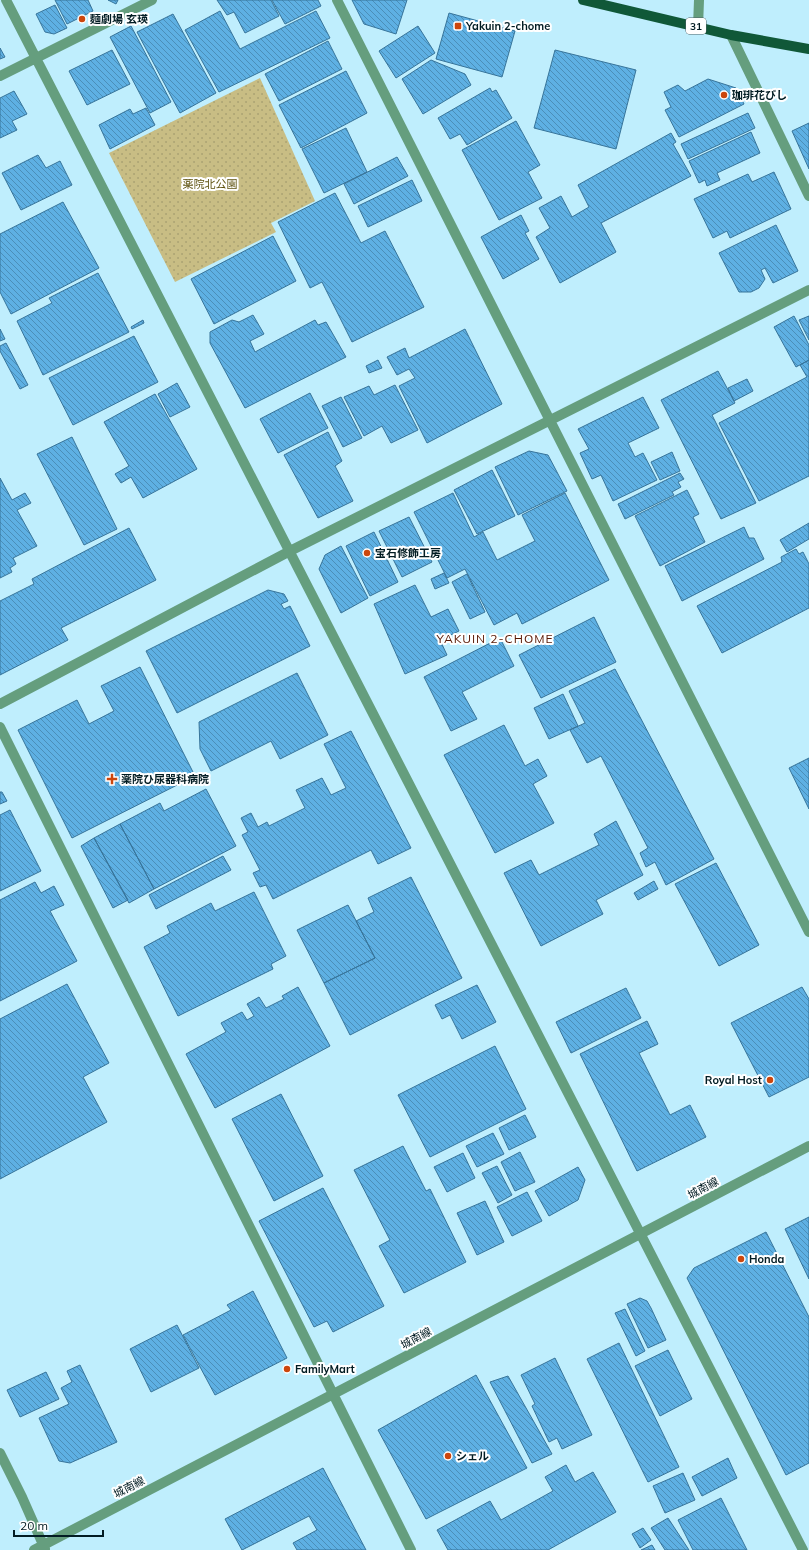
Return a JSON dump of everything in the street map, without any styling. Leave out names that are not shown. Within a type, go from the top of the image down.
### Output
[{"type":"main road","name":"31","points":[[583,0],[731,35],[809,49]]},
{"type":"street","points":[[6,0],[803,1550]]},
{"type":"street","points":[[0,76],[152,0]]},
{"type":"street","points":[[337,0],[809,932]]},
{"type":"street","points":[[698,27],[699,0]]},
{"type":"street","points":[[731,35],[809,196]]},
{"type":"street","points":[[0,704],[290,551],[550,422],[809,290]]},
{"type":"street","points":[[0,727],[332,1395],[411,1550]]},
{"type":"street","name":"城南線","points":[[34,1550],[44,1547],[809,1146]]},
{"type":"street","points":[[0,1453],[22,1497],[44,1547]]},
{"type":"green space","name":"薬院北公園","points":[[260,78],[315,201],[271,223],[276,232],[175,282],[109,153]]},
{"type":"building","points":[[55,0],[88,0],[93,11],[67,24]]},
{"type":"building","points":[[108,0],[118,0],[116,4]]},
{"type":"building","points":[[217,0],[271,0],[279,16],[245,33],[234,12],[227,15]]},
{"type":"building","points":[[272,0],[318,0],[321,6],[285,24]]},
{"type":"building","points":[[352,0],[407,0],[396,34],[364,24]]},
{"type":"building","points":[[55,5],[67,28],[54,34],[45,32],[36,14]]},
{"type":"building","points":[[220,11],[240,49],[316,11],[330,38],[219,92],[185,30]]},
{"type":"building","points":[[449,13],[515,31],[502,77],[436,59]]},
{"type":"building","points":[[173,14],[216,93],[180,113],[137,32]]},
{"type":"building","points":[[131,26],[171,102],[150,113],[110,37]]},
{"type":"building","points":[[418,26],[435,53],[396,78],[379,51]]},
{"type":"building","points":[[328,41],[342,69],[279,101],[265,74]]},
{"type":"building","points":[[0,48],[5,57],[0,59]]},
{"type":"building","points":[[112,50],[130,84],[87,105],[69,71]]},
{"type":"building","points":[[555,50],[636,70],[616,149],[534,128]]},
{"type":"building","points":[[431,60],[465,74],[471,85],[423,114],[402,79]]},
{"type":"building","points":[[346,71],[367,113],[301,148],[279,105]]},
{"type":"building","points":[[708,79],[736,88],[744,104],[679,137],[665,110],[671,107],[664,92],[678,85],[685,91]]},
{"type":"building","points":[[490,88],[492,92],[496,90],[512,118],[467,145],[460,134],[450,139],[438,118]]},
{"type":"building","points":[[14,91],[27,114],[12,121],[17,130],[0,138],[0,98]]},
{"type":"building","points":[[146,108],[155,125],[110,149],[99,125],[130,109],[133,114]]},
{"type":"building","points":[[748,113],[755,128],[688,159],[681,144]]},
{"type":"building","points":[[516,121],[540,165],[528,172],[542,198],[499,220],[462,150]]},
{"type":"building","points":[[809,123],[809,169],[792,131]]},
{"type":"building","points":[[346,128],[367,172],[324,193],[302,149]]},
{"type":"building","points":[[751,132],[760,153],[717,173],[720,180],[707,186],[705,180],[699,183],[689,161]]},
{"type":"building","points":[[671,133],[676,142],[673,144],[691,176],[601,223],[616,252],[560,283],[536,237],[550,228],[539,208],[561,196],[572,217],[589,207],[578,185]]},
{"type":"building","points":[[38,155],[46,168],[60,161],[72,185],[21,210],[2,173]]},
{"type":"building","points":[[397,157],[408,176],[354,204],[344,184]]},
{"type":"building","points":[[774,172],[791,209],[730,238],[727,231],[713,238],[694,199],[748,174],[752,182]]},
{"type":"building","points":[[412,180],[422,201],[368,227],[358,206]]},
{"type":"building","points":[[335,193],[361,243],[385,231],[424,307],[352,342],[322,282],[310,288],[278,222]]},
{"type":"building","points":[[63,202],[99,268],[11,314],[0,292],[0,234]]},
{"type":"building","points":[[521,215],[529,231],[525,233],[539,259],[503,279],[481,237]]},
{"type":"building","points":[[776,225],[798,271],[773,283],[765,268],[761,270],[765,279],[759,288],[751,292],[739,292],[719,253]]},
{"type":"building","points":[[273,236],[296,281],[214,324],[191,279]]},
{"type":"building","points":[[98,273],[129,332],[43,375],[17,321],[52,303],[49,298]]},
{"type":"building","points":[[253,315],[264,334],[250,341],[255,352],[315,320],[318,325],[326,322],[346,357],[245,408],[210,343],[210,332],[232,320],[239,322]]},
{"type":"building","points":[[794,316],[809,345],[809,360],[796,367],[774,327]]},
{"type":"building","points":[[809,316],[809,340],[799,320]]},
{"type":"building","points":[[143,320],[144,323],[132,329],[131,327]]},
{"type":"building","points":[[0,329],[5,339],[0,341]]},
{"type":"building","points":[[465,329],[502,404],[427,443],[399,386],[415,378],[409,369],[397,375],[387,357],[405,348],[409,358]]},
{"type":"building","points":[[134,336],[158,382],[73,425],[49,378]]},
{"type":"building","points":[[6,343],[28,385],[20,389],[0,351],[0,346]]},
{"type":"building","points":[[378,360],[382,368],[369,373],[366,366]]},
{"type":"building","points":[[809,360],[809,476],[759,501],[719,423],[807,377],[800,365]]},
{"type":"building","points":[[718,371],[735,403],[712,415],[756,503],[721,519],[661,400]]},
{"type":"building","points":[[747,379],[753,391],[734,401],[728,388]]},
{"type":"building","points":[[177,383],[190,407],[170,417],[158,394]]},
{"type":"building","points":[[395,385],[418,430],[391,443],[382,426],[364,436],[344,397],[369,386],[374,395]]},
{"type":"building","points":[[310,393],[328,428],[278,453],[260,419]]},
{"type":"building","points":[[155,394],[197,469],[143,498],[131,477],[121,483],[115,474],[129,466],[104,422]]},
{"type":"building","points":[[341,397],[362,438],[343,447],[322,406]]},
{"type":"building","points":[[643,397],[659,428],[628,443],[635,457],[643,453],[657,480],[613,501],[601,475],[592,479],[580,453],[589,449],[578,429]]},
{"type":"building","points":[[328,432],[342,461],[335,466],[353,501],[318,518],[284,455]]},
{"type":"building","points":[[72,437],[117,529],[84,545],[37,454]]},
{"type":"building","points":[[529,451],[548,455],[567,491],[518,515],[495,467]]},
{"type":"building","points":[[672,452],[680,471],[660,480],[651,462]]},
{"type":"building","points":[[492,470],[515,516],[477,534],[454,490]]},
{"type":"building","points":[[680,473],[684,479],[678,482],[681,487],[672,492],[674,495],[625,519],[618,504]]},
{"type":"building","points":[[0,478],[12,500],[25,493],[31,503],[17,510],[37,546],[13,558],[16,564],[10,568],[12,572],[0,578]]},
{"type":"building","points":[[687,490],[699,514],[693,517],[705,542],[660,566],[635,516]]},
{"type":"building","points":[[453,493],[474,537],[483,532],[497,560],[535,541],[522,515],[565,493],[609,580],[522,624],[517,613],[494,625],[465,569],[447,578],[414,512]]},
{"type":"building","points":[[409,517],[432,562],[402,577],[379,531]]},
{"type":"building","points":[[809,523],[809,539],[787,552],[780,540]]},
{"type":"building","points":[[744,527],[749,538],[754,538],[764,559],[682,601],[665,566]]},
{"type":"building","points":[[129,528],[156,580],[61,628],[68,640],[0,675],[0,601],[34,584],[32,579]]},
{"type":"building","points":[[374,532],[398,582],[370,596],[346,546]]},
{"type":"building","points":[[341,546],[368,598],[341,613],[319,569],[325,555]]},
{"type":"building","points":[[796,549],[799,554],[803,552],[809,564],[809,608],[722,653],[697,606],[782,562],[781,557]]},
{"type":"building","points":[[444,573],[449,583],[435,589],[431,579]]},
{"type":"building","points":[[467,574],[485,612],[470,619],[452,582]]},
{"type":"building","points":[[415,585],[431,617],[448,609],[459,631],[440,640],[447,655],[405,674],[374,604]]},
{"type":"building","points":[[268,590],[284,594],[288,601],[281,604],[284,609],[290,606],[310,646],[177,713],[146,651]]},
{"type":"building","points":[[594,617],[616,662],[541,698],[519,655]]},
{"type":"building","points":[[500,638],[514,666],[462,692],[477,719],[451,731],[424,677]]},
{"type":"building","points":[[140,667],[195,776],[72,838],[18,730],[77,700],[89,724],[114,711],[101,686]]},
{"type":"building","points":[[615,669],[714,859],[666,885],[655,862],[646,867],[640,853],[648,848],[601,756],[587,763],[570,730],[585,723],[569,691]]},
{"type":"building","points":[[297,673],[328,735],[280,759],[271,741],[211,771],[200,749],[199,722]]},
{"type":"building","points":[[563,694],[578,726],[549,739],[534,708]]},
{"type":"building","points":[[504,725],[525,766],[538,759],[547,776],[533,784],[554,823],[495,853],[444,755]]},
{"type":"building","points":[[351,731],[411,848],[378,864],[371,850],[273,899],[266,885],[260,887],[253,873],[260,870],[242,835],[248,832],[241,818],[251,813],[258,827],[267,822],[269,826],[305,808],[296,790],[322,778],[331,795],[346,788],[324,744]]},
{"type":"building","points":[[809,758],[809,809],[789,768]]},
{"type":"building","points":[[206,789],[236,846],[154,889],[120,824],[160,803],[164,811]]},
{"type":"building","points":[[0,792],[2,792],[7,801],[0,804]]},
{"type":"building","points":[[10,810],[41,871],[0,891],[0,815]]},
{"type":"building","points":[[616,821],[643,875],[596,900],[603,914],[541,946],[504,873],[531,860],[539,875],[599,845],[594,834]]},
{"type":"building","points":[[120,824],[154,889],[129,903],[94,838]]},
{"type":"building","points":[[94,838],[128,900],[113,908],[81,846]]},
{"type":"building","points":[[223,856],[231,870],[156,909],[149,895]]},
{"type":"building","points":[[716,863],[759,945],[719,966],[675,884]]},
{"type":"building","points":[[411,877],[462,978],[350,1035],[324,983],[375,958],[356,921],[374,912],[368,898]]},
{"type":"building","points":[[654,881],[658,889],[638,900],[634,893]]},
{"type":"building","points":[[35,882],[41,893],[54,886],[64,905],[50,911],[77,961],[0,1001],[0,900]]},
{"type":"building","points":[[254,892],[286,956],[271,964],[273,969],[178,1016],[144,947],[170,933],[167,926],[211,903],[215,911]]},
{"type":"building","points":[[348,905],[375,958],[324,983],[297,930]]},
{"type":"building","points":[[67,984],[109,1063],[83,1077],[107,1122],[0,1179],[0,1019]]},
{"type":"building","points":[[477,985],[496,1022],[462,1039],[450,1015],[442,1019],[435,1005]]},
{"type":"building","points":[[298,987],[330,1046],[215,1108],[186,1054],[226,1032],[221,1023],[242,1012],[247,1020],[254,1016],[247,1004],[259,997],[266,1008],[284,999],[282,996]]},
{"type":"building","points":[[802,987],[809,999],[809,1077],[769,1097],[731,1023]]},
{"type":"building","points":[[626,988],[641,1018],[571,1053],[556,1022]]},
{"type":"building","points":[[647,1021],[658,1044],[639,1053],[670,1115],[690,1105],[706,1137],[637,1171],[580,1054]]},
{"type":"building","points":[[495,1046],[526,1109],[430,1157],[398,1095]]},
{"type":"building","points":[[281,1094],[323,1176],[274,1201],[232,1119]]},
{"type":"building","points":[[525,1115],[536,1137],[509,1150],[499,1128]]},
{"type":"building","points":[[493,1133],[504,1154],[477,1167],[466,1146]]},
{"type":"building","points":[[403,1146],[426,1191],[430,1189],[466,1262],[404,1293],[379,1246],[390,1240],[354,1170]]},
{"type":"building","points":[[520,1152],[535,1182],[515,1191],[501,1162]]},
{"type":"building","points":[[463,1153],[475,1178],[447,1192],[434,1167]]},
{"type":"building","points":[[497,1166],[512,1195],[498,1203],[482,1173]]},
{"type":"building","points":[[578,1167],[585,1180],[578,1200],[549,1216],[535,1191]]},
{"type":"building","points":[[323,1188],[384,1306],[333,1332],[327,1321],[314,1327],[259,1221]]},
{"type":"building","points":[[527,1192],[542,1221],[512,1236],[497,1207]]},
{"type":"building","points":[[485,1201],[504,1242],[477,1255],[457,1213]]},
{"type":"building","points":[[809,1217],[809,1279],[785,1229]]},
{"type":"building","points":[[766,1232],[809,1317],[809,1463],[786,1475],[687,1278],[694,1268]]},
{"type":"building","points":[[253,1291],[287,1358],[215,1395],[183,1335],[231,1310],[227,1305]]},
{"type":"building","points":[[640,1298],[647,1301],[666,1340],[648,1348],[627,1304]]},
{"type":"building","points":[[625,1309],[645,1351],[636,1356],[615,1313]]},
{"type":"building","points":[[177,1325],[199,1368],[151,1392],[130,1349]]},
{"type":"building","points":[[619,1343],[679,1467],[648,1482],[587,1359]]},
{"type":"building","points":[[668,1350],[692,1399],[660,1416],[635,1366]]},
{"type":"building","points":[[555,1358],[592,1435],[562,1449],[557,1438],[549,1442],[532,1406],[535,1404],[521,1375]]},
{"type":"building","points":[[80,1365],[117,1442],[70,1463],[59,1461],[39,1418],[69,1404],[61,1388],[72,1382],[67,1371]]},
{"type":"building","points":[[46,1372],[59,1399],[20,1417],[7,1390]]},
{"type":"building","points":[[476,1375],[527,1468],[426,1519],[378,1430]]},
{"type":"building","points":[[508,1376],[552,1454],[532,1463],[490,1382]]},
{"type":"building","points":[[728,1458],[737,1478],[702,1496],[692,1477]]},
{"type":"building","points":[[566,1465],[575,1482],[593,1472],[616,1512],[548,1550],[448,1550],[437,1530],[490,1501],[501,1520],[553,1491],[545,1477]]},
{"type":"building","points":[[323,1468],[366,1550],[297,1550],[293,1543],[317,1530],[309,1516],[242,1550],[225,1519]]},
{"type":"building","points":[[683,1473],[695,1500],[665,1513],[653,1486]]},
{"type":"building","points":[[721,1498],[747,1550],[693,1550],[678,1520]]},
{"type":"building","points":[[668,1518],[689,1550],[665,1550],[651,1528]]},
{"type":"building","points":[[643,1528],[651,1540],[640,1548],[632,1534]]},
{"type":"building","points":[[652,1545],[655,1550],[641,1550]]},
{"type":"place","name":"麵劇場 玄瑛","points":[[82,19]]},
{"type":"place","name":"Yakuin 2-chome","points":[[458,26]]},
{"type":"place","name":"珈琲花びし","points":[[724,95]]},
{"type":"place","name":"宝石修飾工房","points":[[367,553]]},
{"type":"place","name":"薬院ひ尿器科病院","points":[[112,779]]},
{"type":"place","name":"Royal Host","points":[[770,1080]]},
{"type":"place","name":"Honda","points":[[741,1259]]},
{"type":"place","name":"FamilyMart","points":[[287,1369]]},
{"type":"place","name":"シェル","points":[[448,1456]]},
{"type":"district","name":"YAKUIN 2-CHOME","points":[[495,639]]}]
